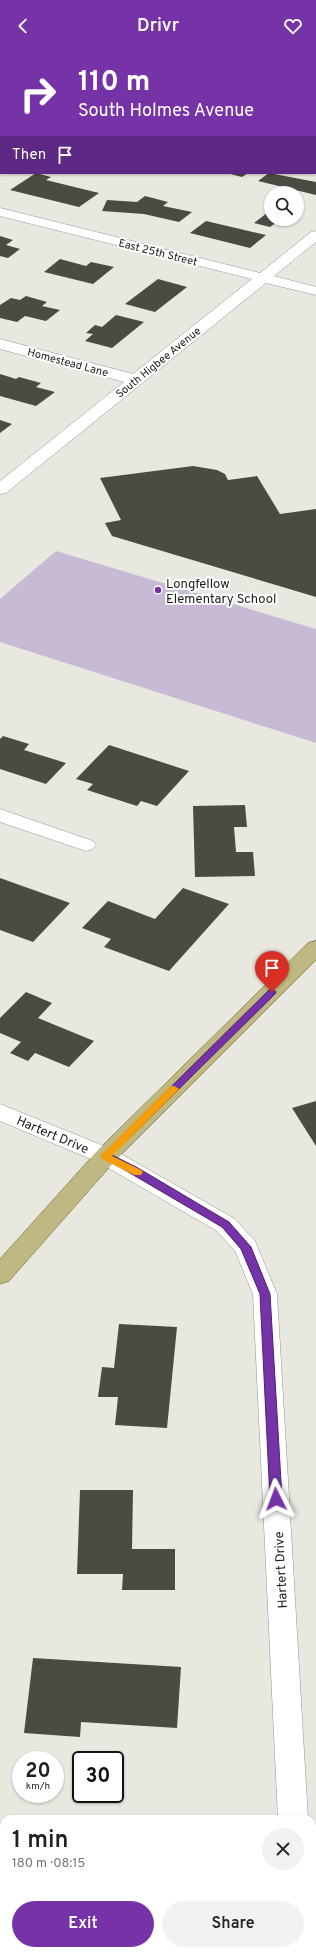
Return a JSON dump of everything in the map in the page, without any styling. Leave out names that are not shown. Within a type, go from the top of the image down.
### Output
[{"type":"main road","points":[[0,1275],[106,1156],[316,948]]},
{"type":"street","name":"East 25th Street","points":[[0,212],[316,291]]},
{"type":"street","name":"South Higbee Avenue","points":[[0,489],[316,235]]},
{"type":"street","name":"Homestead Lane","points":[[0,344],[136,380]]},
{"type":"street","points":[[0,815],[86,845]]},
{"type":"street","name":"Hartert Drive","points":[[0,1112],[106,1156],[134,1170],[226,1225],[246,1247],[265,1294],[293,1815]]},
{"type":"shaded area","points":[[56,551],[316,629],[316,743],[0,642],[0,599]]},
{"type":"building","points":[[34,174],[40,174],[51,177],[46,180],[99,193],[79,207],[10,190]]},
{"type":"building","points":[[231,174],[246,174],[242,177]]},
{"type":"building","points":[[268,174],[274,174],[316,182],[316,195],[304,192],[304,186],[279,186],[258,181]]},
{"type":"building","points":[[145,196],[168,202],[163,206],[192,212],[179,222],[144,214],[102,211],[107,200],[137,202]]},
{"type":"building","points":[[264,215],[264,226],[254,223]]},
{"type":"building","points":[[206,221],[266,235],[250,248],[190,233]]},
{"type":"building","points":[[0,236],[13,240],[6,245],[20,249],[8,258],[0,256]]},
{"type":"building","points":[[60,259],[86,266],[91,262],[114,267],[93,284],[44,272]]},
{"type":"building","points":[[158,279],[187,287],[155,312],[125,304]]},
{"type":"building","points":[[26,296],[47,302],[42,306],[60,310],[46,321],[25,316],[17,322],[0,318],[0,305],[11,298],[20,300]]},
{"type":"building","points":[[116,315],[144,322],[112,348],[85,341],[93,334],[86,333],[95,325],[102,327]]},
{"type":"building","points":[[0,374],[16,379],[19,377],[41,383],[36,387],[55,392],[36,406],[0,396]]},
{"type":"building","points":[[0,420],[12,424],[0,433]]},
{"type":"building","points":[[193,466],[217,470],[225,474],[228,480],[257,476],[280,514],[316,509],[316,597],[112,536],[105,523],[121,520],[100,478]]},
{"type":"building","points":[[3,736],[29,744],[24,750],[66,763],[46,784],[0,769],[0,739]]},
{"type":"building","points":[[109,745],[189,771],[157,806],[141,801],[137,806],[87,790],[93,784],[76,779]]},
{"type":"building","points":[[245,805],[247,827],[234,827],[236,852],[253,852],[255,876],[195,877],[193,806]]},
{"type":"building","points":[[0,878],[70,903],[33,942],[0,930]]},
{"type":"building","points":[[183,888],[229,904],[169,971],[104,947],[111,939],[82,928],[108,901],[155,919]]},
{"type":"building","points":[[26,992],[52,1003],[38,1018],[94,1041],[69,1067],[35,1053],[28,1061],[10,1053],[21,1042],[0,1033],[0,1018]]},
{"type":"building","points":[[316,1101],[316,1146],[292,1108]]},
{"type":"building","points":[[119,1324],[177,1327],[167,1428],[115,1425],[118,1397],[98,1397],[102,1367],[114,1368]]},
{"type":"building","points":[[80,1490],[133,1490],[132,1549],[175,1549],[175,1590],[122,1590],[123,1574],[77,1574]]},
{"type":"building","points":[[33,1658],[181,1667],[177,1728],[81,1722],[80,1737],[24,1733]]},
{"type":"slow traffic","points":[[138,1172],[106,1156],[174,1089]]},
{"type":"place","name":"Longfellow Elementary School","points":[[158,590]]},
{"type":"route","points":[[272,992],[106,1156],[134,1170],[226,1225],[246,1247],[265,1294],[276,1499]]}]
